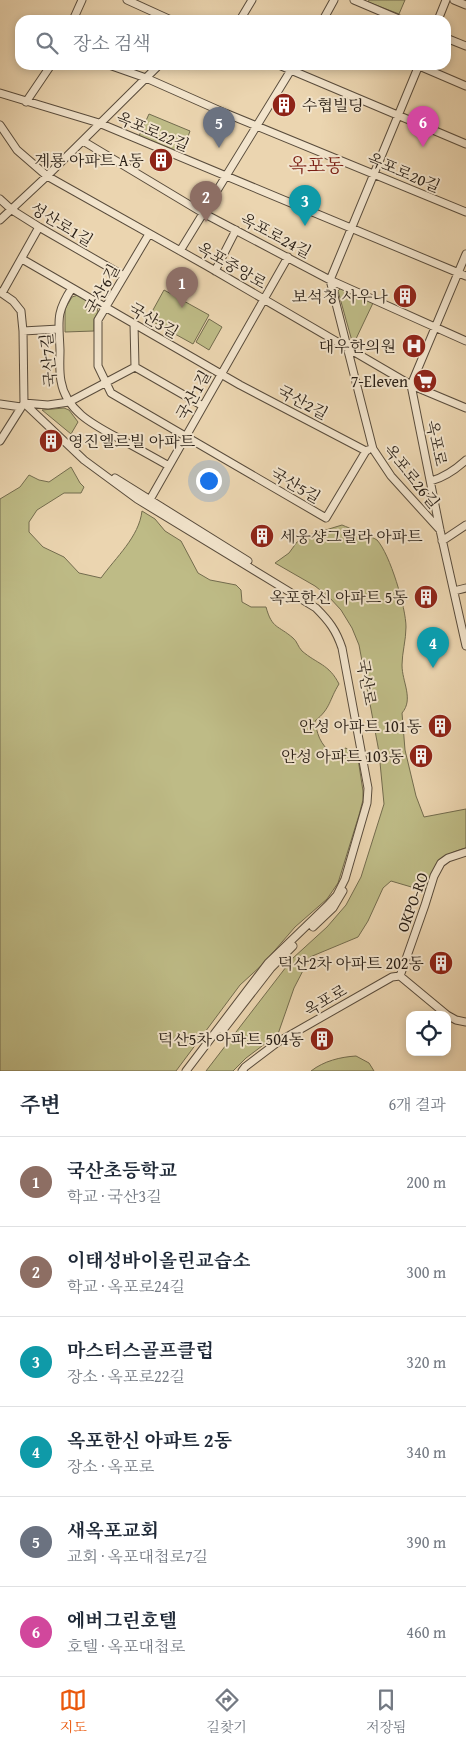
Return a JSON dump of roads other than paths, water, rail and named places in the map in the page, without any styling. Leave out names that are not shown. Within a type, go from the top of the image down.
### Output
[{"type":"street","points":[[75,15],[82,0]]},
{"type":"street","points":[[127,0],[160,15]]},
{"type":"street","points":[[243,15],[252,0]]},
{"type":"street","points":[[326,15],[334,0]]},
{"type":"street","points":[[354,0],[390,15]]},
{"type":"street","points":[[440,15],[446,0]]},
{"type":"street","points":[[454,0],[466,5]]},
{"type":"street","points":[[451,40],[466,46]]},
{"type":"street","points":[[26,102],[48,70]]},
{"type":"street","name":"옥포로20길","points":[[123,70],[466,212]]},
{"type":"street","points":[[0,220],[154,70]]},
{"type":"street","points":[[180,251],[291,70]]},
{"type":"street","points":[[297,70],[466,144]]},
{"type":"street","points":[[330,280],[416,70]]},
{"type":"street","points":[[429,70],[466,86]]},
{"type":"street","name":"옥포로22길","points":[[0,93],[99,124],[466,276]]},
{"type":"street","name":"옥포중앙로","points":[[0,126],[17,150],[47,176],[411,385],[466,408]]},
{"type":"street","name":"옥포로24길","points":[[82,141],[203,213],[330,280],[466,341]]},
{"type":"street","name":"성산로1길","points":[[0,199],[12,210],[39,227],[124,276]]},
{"type":"street","points":[[0,441],[25,405],[21,311],[13,301],[1,293],[39,227]]},
{"type":"street","points":[[215,271],[236,230]]},
{"type":"street","name":"국산6길","points":[[149,234],[98,320],[98,366],[111,393],[186,436]]},
{"type":"street","points":[[411,385],[466,254]]},
{"type":"street","name":"국산1길","points":[[148,502],[288,258]]},
{"type":"street","name":"국산3길","points":[[22,259],[221,374]]},
{"type":"street","name":"옥포로26길","points":[[330,280],[369,450],[440,530]]},
{"type":"street","name":"국산7길","points":[[72,288],[60,310],[59,329],[61,380],[69,402],[92,423],[169,466]]},
{"type":"street","points":[[134,324],[136,367]]},
{"type":"street","points":[[23,331],[59,329]]},
{"type":"street","points":[[0,404],[48,405],[69,402],[136,367]]},
{"type":"street","points":[[136,367],[203,406]]},
{"type":"street","name":"국산2길","points":[[221,374],[369,450]]},
{"type":"street","name":"옥포로","points":[[411,385],[442,541],[466,646]]},
{"type":"street","name":"국산로","points":[[25,405],[87,457],[148,502],[316,608],[329,621],[337,633],[342,648],[368,788],[367,803],[345,879],[337,895],[268,963],[186,1071]]},
{"type":"street","name":"국산5길","points":[[186,436],[326,518],[369,450]]},
{"type":"street","points":[[431,481],[454,471],[466,460]]},
{"type":"street","name":"국산로","points":[[148,502],[320,605],[332,619],[341,632],[347,650],[371,788],[371,804],[347,884],[340,899],[271,968],[192,1071]]},
{"type":"street","points":[[442,541],[466,525]]},
{"type":"street","points":[[454,591],[466,588]]},
{"type":"street","name":"OKPO-RO","points":[[400,976],[434,876],[441,863],[448,858],[466,852]]},
{"type":"street","points":[[400,976],[442,1011]]},
{"type":"street","name":"옥포로","points":[[242,1071],[244,1067],[278,1042],[392,977],[400,976]]},
{"type":"street","points":[[451,1017],[466,1022]]},
{"type":"place","name":"수협빌딩","points":[[284,105]]},
{"type":"place","name":"에버그린호텔","points":[[423,147]]},
{"type":"place","name":"새옥포교회","points":[[219,148]]},
{"type":"place","name":"계룡 아파트 A동","points":[[161,160]]},
{"type":"place","name":"이태성바이올린교습소","points":[[206,222]]},
{"type":"place","name":"마스터스골프클럽","points":[[305,226]]},
{"type":"place","name":"보석청 사우나","points":[[405,296]]},
{"type":"place","name":"국산초등학교","points":[[182,308]]},
{"type":"place","name":"대우한의원","points":[[414,346]]},
{"type":"place","name":"7-Eleven","points":[[425,381]]},
{"type":"place","name":"영진엘르빌 아파트","points":[[51,441]]},
{"type":"place","name":"세웅샹그릴라 아파트","points":[[262,536]]},
{"type":"place","name":"옥포한신 아파트 5동","points":[[426,597]]},
{"type":"place","name":"옥포한신 아파트 2동","points":[[433,668]]},
{"type":"place","name":"안성 아파트 101동","points":[[440,726]]},
{"type":"place","name":"안성 아파트 103동","points":[[421,756]]},
{"type":"place","name":"덕산2차 아파트 202동","points":[[441,963]]},
{"type":"place","name":"덕산5차 아파트 504동","points":[[322,1039]]},
{"type":"district","name":"옥포동","points":[[316,165]]}]
